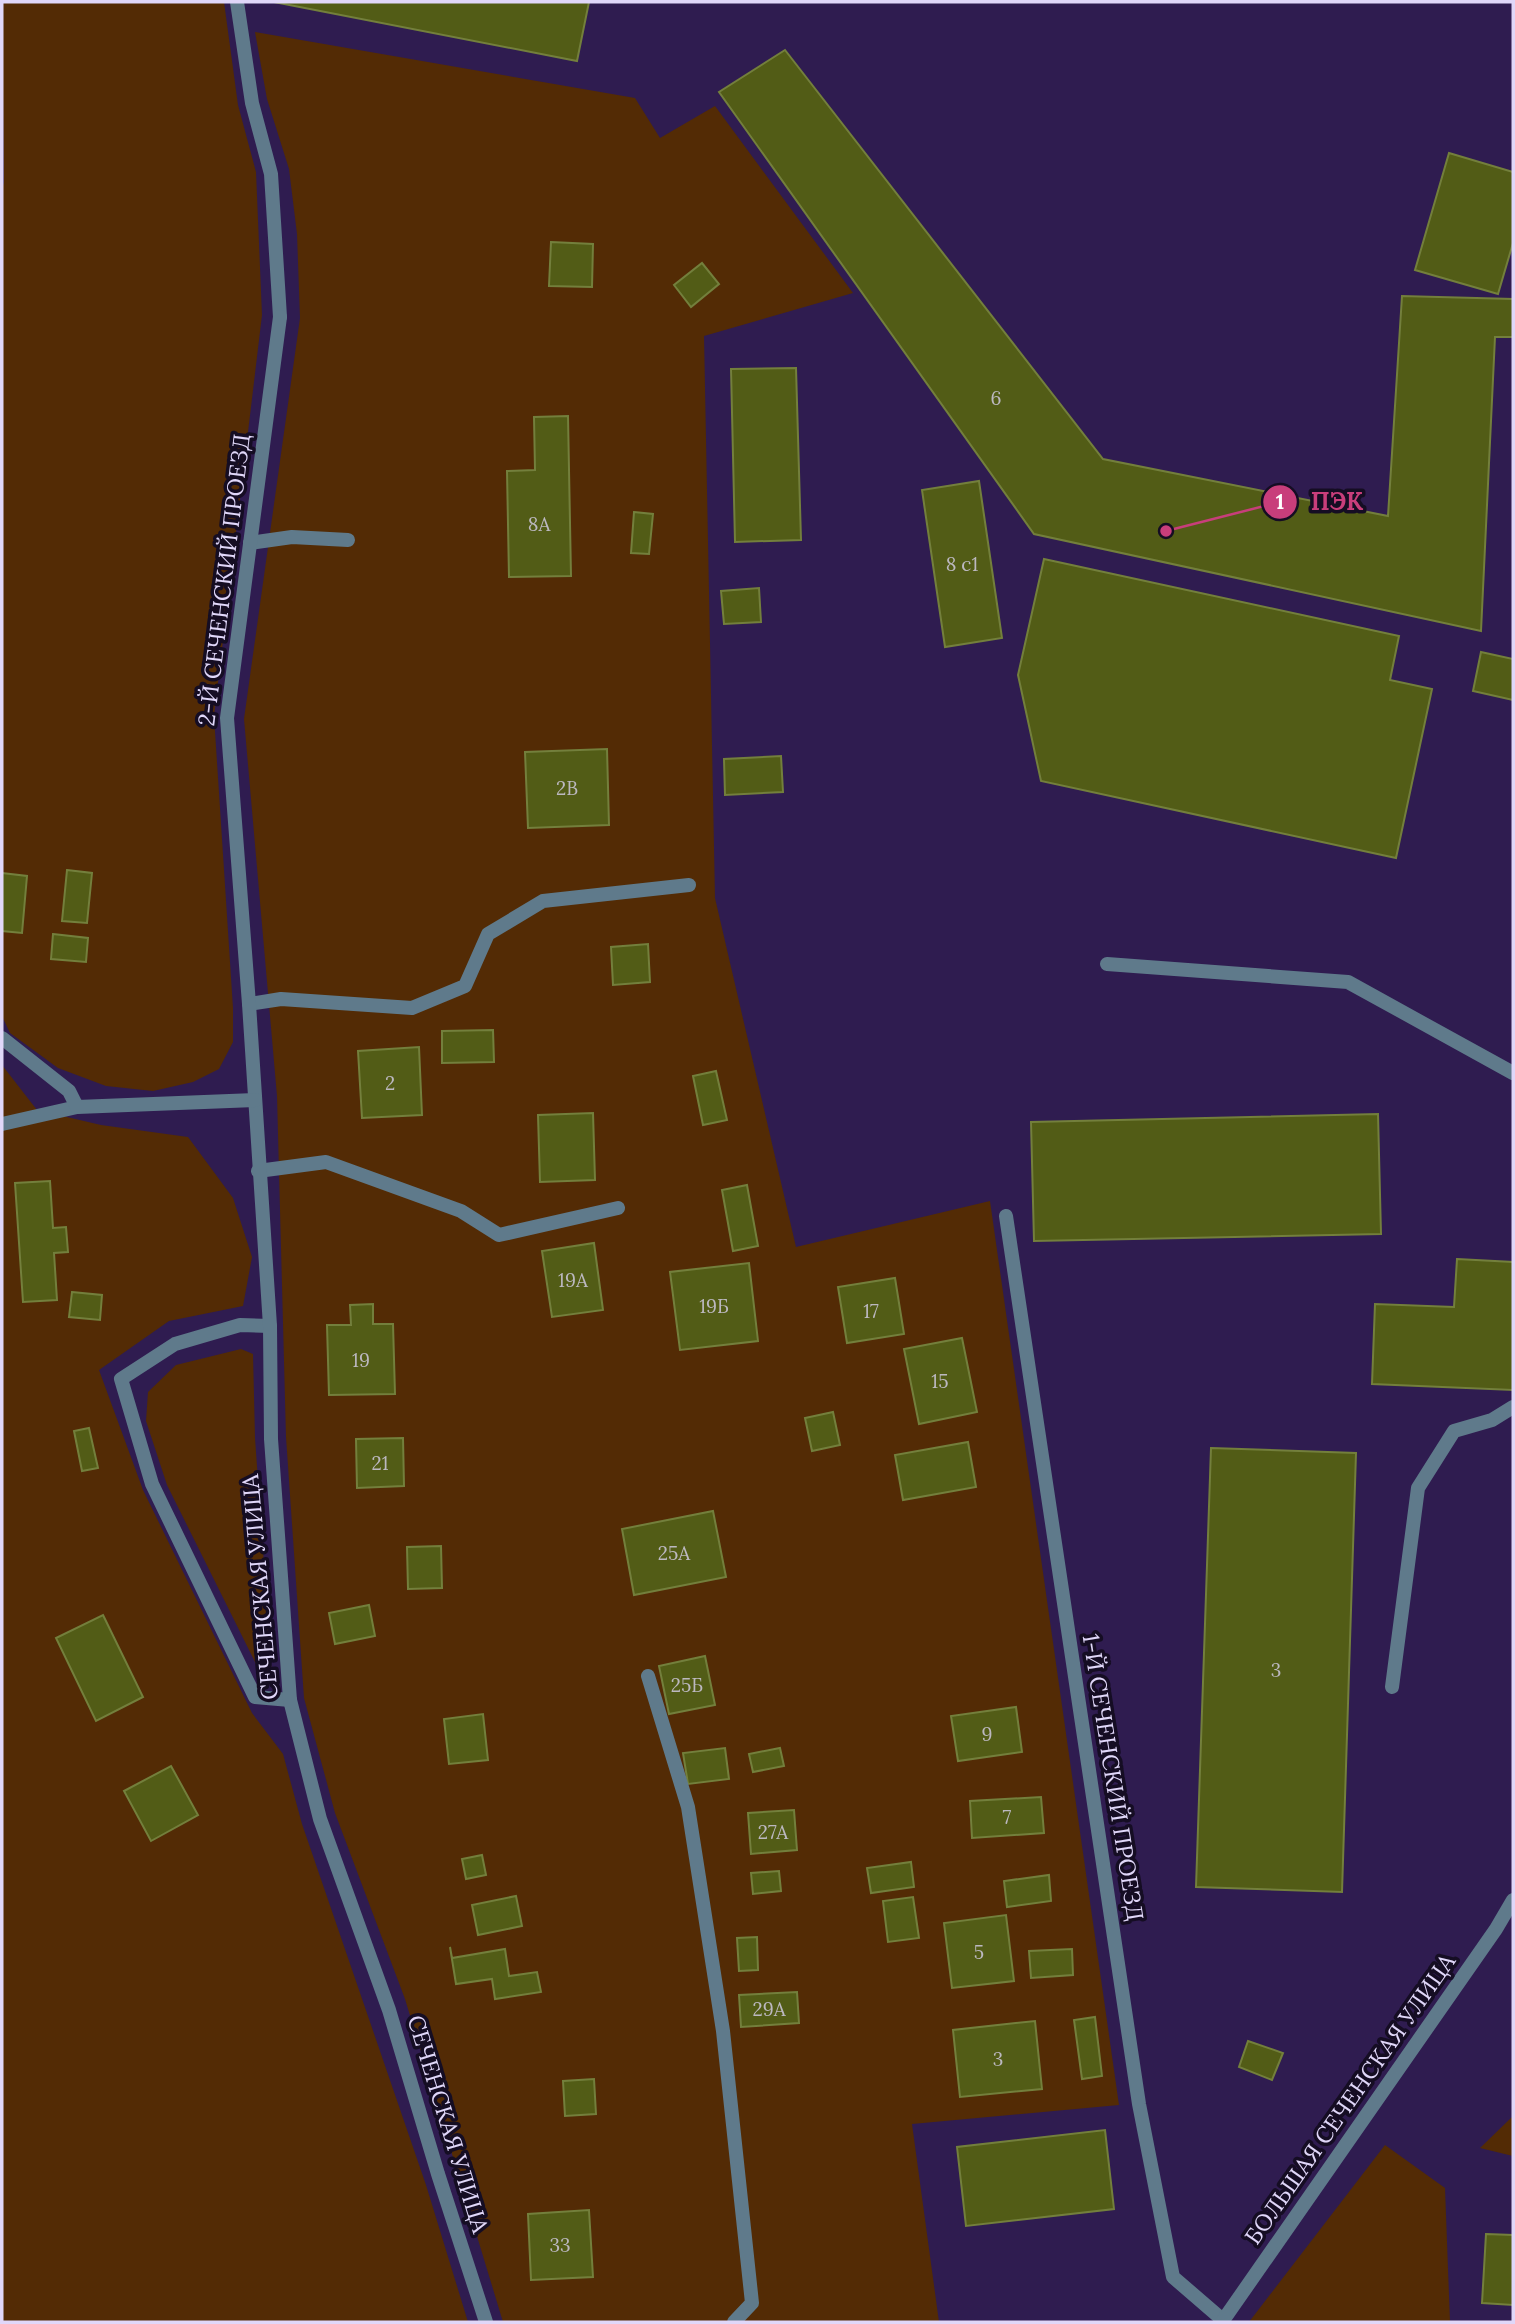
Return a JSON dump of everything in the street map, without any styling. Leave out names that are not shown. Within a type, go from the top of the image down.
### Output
[{"type":"street","name":"2-Й СЕЧЕНСКИЙ ПРОЕЗД","points":[[237,2],[252,103],[271,174],[280,317],[227,718],[255,1100]]},
{"type":"street","points":[[250,543],[292,537],[348,540]]},
{"type":"street","points":[[249,1004],[281,999],[412,1008],[465,986],[488,934],[543,901],[689,885]]},
{"type":"street","points":[[1107,964],[1348,982],[1513,1073]]},
{"type":"street","points":[[2,1038],[69,1091],[76,1107]]},
{"type":"street","points":[[2,1124],[76,1107],[255,1100]]},
{"type":"street","name":"СЕЧЕНСКАЯ УЛИЦА","points":[[255,1100],[270,1326],[271,1439],[290,1700],[320,1819],[389,2010],[486,2322]]},
{"type":"street","points":[[258,1171],[326,1161],[461,1212],[499,1235],[618,1208]]},
{"type":"street","name":"1-Й СЕЧЕНСКИЙ ПРОЕЗД","points":[[1006,1216],[1139,2104],[1172,2277],[1223,2321]]},
{"type":"street","points":[[270,1326],[240,1325],[175,1344],[121,1379],[152,1484],[255,1698],[290,1700]]},
{"type":"street","points":[[1392,1687],[1418,1488],[1454,1431],[1492,1420],[1513,1407]]},
{"type":"street","points":[[648,1676],[688,1807],[723,2031],[752,2303],[734,2322]]},
{"type":"street","name":"БОЛЬШАЯ СЕЧЕНСКАЯ УЛИЦА","points":[[1223,2321],[1488,1940],[1513,1900]]},
{"type":"shaded area","points":[[2,2],[224,2],[238,105],[256,172],[262,315],[214,716],[233,1042],[219,1069],[193,1082],[153,1091],[106,1086],[58,1068],[10,1033],[2,1016]]},
{"type":"shaded area","points":[[255,32],[635,98],[660,138],[715,106],[853,293],[704,336],[715,898],[796,1247],[990,1201],[1119,2105],[912,2124],[939,2322],[503,2322],[405,1999],[335,1813],[304,1698],[286,1437],[277,1096],[244,719],[300,318],[297,234],[289,169],[267,99]]},
{"type":"shaded area","points":[[2,1065],[37,1110],[101,1125],[188,1137],[233,1198],[252,1257],[243,1306],[169,1321],[99,1370],[143,1490],[252,1713],[283,1754],[302,1824],[426,2185],[468,2322],[2,2322]]},
{"type":"shaded area","points":[[241,1349],[253,1354],[255,1438],[272,1677],[262,1676],[167,1485],[146,1421],[148,1392],[176,1365]]},
{"type":"shaded area","points":[[1513,2116],[1513,2156],[1480,2148]]},
{"type":"shaded area","points":[[1385,2145],[1445,2188],[1450,2322],[1249,2322]]},
{"type":"building","points":[[274,2],[589,2],[577,61]]},
{"type":"building","points":[[785,50],[1103,459],[1388,516],[1402,296],[1513,299],[1513,337],[1495,337],[1481,631],[1034,534],[719,92]]},
{"type":"building","points":[[1449,153],[1513,172],[1513,243],[1498,294],[1415,270]]},
{"type":"building","points":[[551,242],[593,244],[592,287],[549,286]]},
{"type":"building","points":[[702,263],[719,284],[691,307],[674,285]]},
{"type":"building","points":[[796,368],[801,540],[735,542],[731,369]]},
{"type":"building","points":[[568,416],[571,576],[509,577],[507,471],[535,470],[534,417]]},
{"type":"building","points":[[979,481],[1002,638],[945,647],[922,490]]},
{"type":"building","points":[[634,512],[653,514],[649,554],[631,553]]},
{"type":"building","points":[[1044,559],[1399,636],[1390,680],[1432,689],[1396,858],[1041,781],[1018,675]]},
{"type":"building","points":[[759,588],[761,622],[724,624],[721,591]]},
{"type":"building","points":[[1481,652],[1513,659],[1513,700],[1473,691]]},
{"type":"building","points":[[607,749],[609,825],[528,828],[525,752]]},
{"type":"building","points":[[781,756],[783,792],[725,795],[724,759]]},
{"type":"building","points":[[67,870],[92,873],[87,923],[62,921]]},
{"type":"building","points":[[2,873],[27,876],[22,933],[2,931]]},
{"type":"building","points":[[53,934],[88,938],[86,962],[51,959]]},
{"type":"building","points":[[648,944],[650,982],[613,985],[611,947]]},
{"type":"building","points":[[493,1030],[494,1062],[442,1063],[442,1031]]},
{"type":"building","points":[[419,1047],[422,1115],[362,1118],[358,1051]]},
{"type":"building","points":[[716,1071],[727,1120],[703,1125],[693,1076]]},
{"type":"building","points":[[593,1113],[595,1180],[540,1182],[538,1115]]},
{"type":"building","points":[[1378,1114],[1381,1234],[1034,1241],[1031,1122]]},
{"type":"building","points":[[50,1181],[53,1228],[66,1227],[68,1252],[54,1253],[57,1300],[23,1302],[15,1183]]},
{"type":"building","points":[[747,1185],[758,1246],[733,1251],[722,1190]]},
{"type":"building","points":[[594,1243],[603,1310],[552,1317],[542,1251]]},
{"type":"building","points":[[1457,1259],[1513,1262],[1513,1390],[1372,1384],[1375,1304],[1454,1307]]},
{"type":"building","points":[[749,1263],[758,1341],[680,1350],[670,1272]]},
{"type":"building","points":[[895,1278],[904,1334],[847,1343],[838,1287]]},
{"type":"building","points":[[72,1292],[102,1295],[100,1320],[69,1317]]},
{"type":"building","points":[[373,1304],[373,1324],[393,1324],[395,1394],[329,1395],[327,1325],[351,1325],[350,1305]]},
{"type":"building","points":[[962,1338],[977,1412],[919,1424],[904,1349]]},
{"type":"building","points":[[833,1412],[840,1445],[812,1451],[805,1418]]},
{"type":"building","points":[[89,1428],[98,1468],[82,1471],[74,1431]]},
{"type":"building","points":[[403,1438],[404,1486],[357,1488],[356,1439]]},
{"type":"building","points":[[968,1442],[976,1487],[903,1500],[895,1455]]},
{"type":"building","points":[[1211,1448],[1356,1453],[1342,1892],[1196,1887]]},
{"type":"building","points":[[713,1511],[726,1577],[634,1595],[622,1529]]},
{"type":"building","points":[[441,1546],[442,1588],[408,1589],[407,1547]]},
{"type":"building","points":[[369,1605],[375,1636],[335,1644],[329,1613]]},
{"type":"building","points":[[103,1615],[143,1697],[96,1721],[56,1638]]},
{"type":"building","points":[[705,1656],[715,1705],[669,1714],[659,1666]]},
{"type":"building","points":[[1016,1707],[1022,1752],[958,1761],[951,1716]]},
{"type":"building","points":[[483,1714],[488,1760],[449,1764],[444,1719]]},
{"type":"building","points":[[725,1748],[729,1779],[688,1784],[683,1753]]},
{"type":"building","points":[[780,1748],[784,1766],[753,1772],[749,1754]]},
{"type":"building","points":[[171,1766],[198,1815],[151,1841],[124,1791]]},
{"type":"building","points":[[1041,1797],[1044,1833],[972,1838],[970,1801]]},
{"type":"building","points":[[794,1810],[797,1850],[751,1854],[748,1813]]},
{"type":"building","points":[[482,1855],[486,1875],[466,1879],[462,1859]]},
{"type":"building","points":[[911,1862],[914,1887],[871,1893],[867,1868]]},
{"type":"building","points":[[779,1871],[781,1891],[753,1894],[751,1873]]},
{"type":"building","points":[[1049,1875],[1051,1901],[1007,1907],[1004,1881]]},
{"type":"building","points":[[516,1896],[522,1926],[478,1935],[472,1905]]},
{"type":"building","points":[[913,1897],[919,1938],[888,1942],[883,1901]]},
{"type":"building","points":[[1006,1915],[1014,1981],[952,1988],[944,1923]]},
{"type":"building","points":[[757,1937],[758,1970],[739,1971],[737,1938]]},
{"type":"building","points":[[450,1947],[452,1958],[505,1949],[509,1976],[537,1972],[541,1992],[495,1999],[492,1979],[456,1984]]},
{"type":"building","points":[[1072,1949],[1073,1975],[1031,1978],[1029,1951]]},
{"type":"building","points":[[797,1992],[799,2023],[741,2027],[739,1995]]},
{"type":"building","points":[[1095,2017],[1102,2076],[1082,2079],[1074,2020]]},
{"type":"building","points":[[1035,2021],[1042,2089],[960,2097],[953,2030]]},
{"type":"building","points":[[1248,2041],[1283,2053],[1272,2080],[1239,2067]]},
{"type":"building","points":[[594,2079],[596,2114],[565,2116],[563,2081]]},
{"type":"building","points":[[1105,2130],[1114,2209],[966,2226],[957,2147]]},
{"type":"building","points":[[589,2210],[593,2277],[531,2280],[528,2214]]},
{"type":"building","points":[[1486,2234],[1513,2235],[1513,2305],[1482,2303]]},
{"type":"place","name":"ПЭК","points":[[1166,531]]}]
